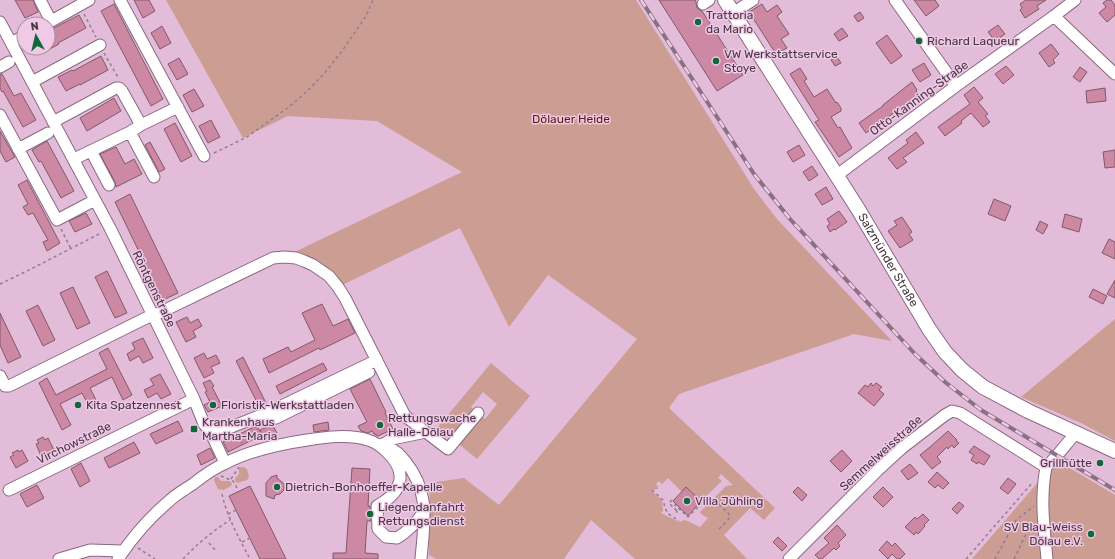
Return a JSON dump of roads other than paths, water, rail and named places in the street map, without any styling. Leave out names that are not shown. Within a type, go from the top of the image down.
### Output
[{"type":"main road","name":"Salzmünder Straße","points":[[725,0],[858,209],[929,329],[945,352],[962,370],[983,386],[1010,402],[1115,451]]},
{"type":"street","points":[[40,0],[47,16]]},
{"type":"street","points":[[120,0],[204,156]]},
{"type":"street","points":[[733,13],[753,0]]},
{"type":"street","points":[[895,0],[956,86]]},
{"type":"street","name":"Otto-Kanning-Straße","points":[[836,176],[956,86],[1075,0]]},
{"type":"street","points":[[56,18],[83,2]]},
{"type":"street","points":[[1054,16],[1115,74]]},
{"type":"street","name":"Röntgenstraße","points":[[0,22],[110,228],[194,399],[204,424],[210,432],[225,463]]},
{"type":"street","points":[[11,43],[16,40]]},
{"type":"street","points":[[32,82],[100,45]]},
{"type":"street","points":[[53,122],[116,88],[119,88],[141,125]]},
{"type":"street","points":[[74,159],[178,107]]},
{"type":"street","points":[[0,115],[57,220],[95,200]]},
{"type":"street","points":[[130,132],[154,176]]},
{"type":"street","points":[[18,149],[48,133]]},
{"type":"street","points":[[91,151],[109,185]]},
{"type":"street","points":[[0,376],[5,386],[9,386],[141,320],[273,258],[296,258],[313,264],[322,270],[338,287],[356,318],[405,416],[406,426],[404,430],[380,446]]},
{"type":"street","points":[[210,432],[272,415],[379,363]]},
{"type":"street","name":"Virchowstraße","points":[[9,490],[194,399]]},
{"type":"street","name":"Semmelweisstraße","points":[[789,559],[877,471],[902,448],[945,414],[952,412],[960,413],[1046,467]]},
{"type":"street","points":[[405,416],[448,449],[478,413]]},
{"type":"street","points":[[392,438],[426,432]]},
{"type":"street","points":[[1047,559],[1042,512],[1046,467],[1076,433]]},
{"type":"street","points":[[59,559],[90,550],[121,555],[144,526],[168,501],[205,474],[244,455],[288,443],[333,437],[353,437],[366,439],[380,446],[392,457],[400,472],[400,480],[392,496],[377,506],[378,529],[386,536],[397,538],[407,532],[425,510]]},
{"type":"street","points":[[380,446],[392,448],[396,451],[408,464],[418,480],[425,510],[421,559]]},
{"type":"railway","points":[[641,0],[754,174],[790,219],[916,355],[945,382],[981,410],[1115,490]]},
{"type":"place","name":"Trattoria da Mario","points":[[698,22]]},
{"type":"place","name":"Richard Laqueur","points":[[919,41]]},
{"type":"place","name":"VW Werkstattservice Stoye","points":[[716,61]]},
{"type":"place","name":"Kita Spatzennest","points":[[78,405]]},
{"type":"place","name":"Floristik-Werkstattladen","points":[[213,405]]},
{"type":"place","name":"Rettungswache Halle-Dölau","points":[[380,425]]},
{"type":"place","name":"Krankenhaus Martha-Maria","points":[[194,429]]},
{"type":"place","name":"Grillhütte","points":[[1100,463]]},
{"type":"place","name":"Dietrich-Bonhoeffer-Kapelle","points":[[277,487]]},
{"type":"place","name":"Villa Jühling","points":[[687,501]]},
{"type":"place","name":"Liegendanfahrt Rettungsdienst","points":[[370,514]]},
{"type":"place","name":"SV Blau-Weiss Dölau e.V.","points":[[1091,534]]},
{"type":"park label","name":"Dölauer Heide","points":[[571,119]]}]
